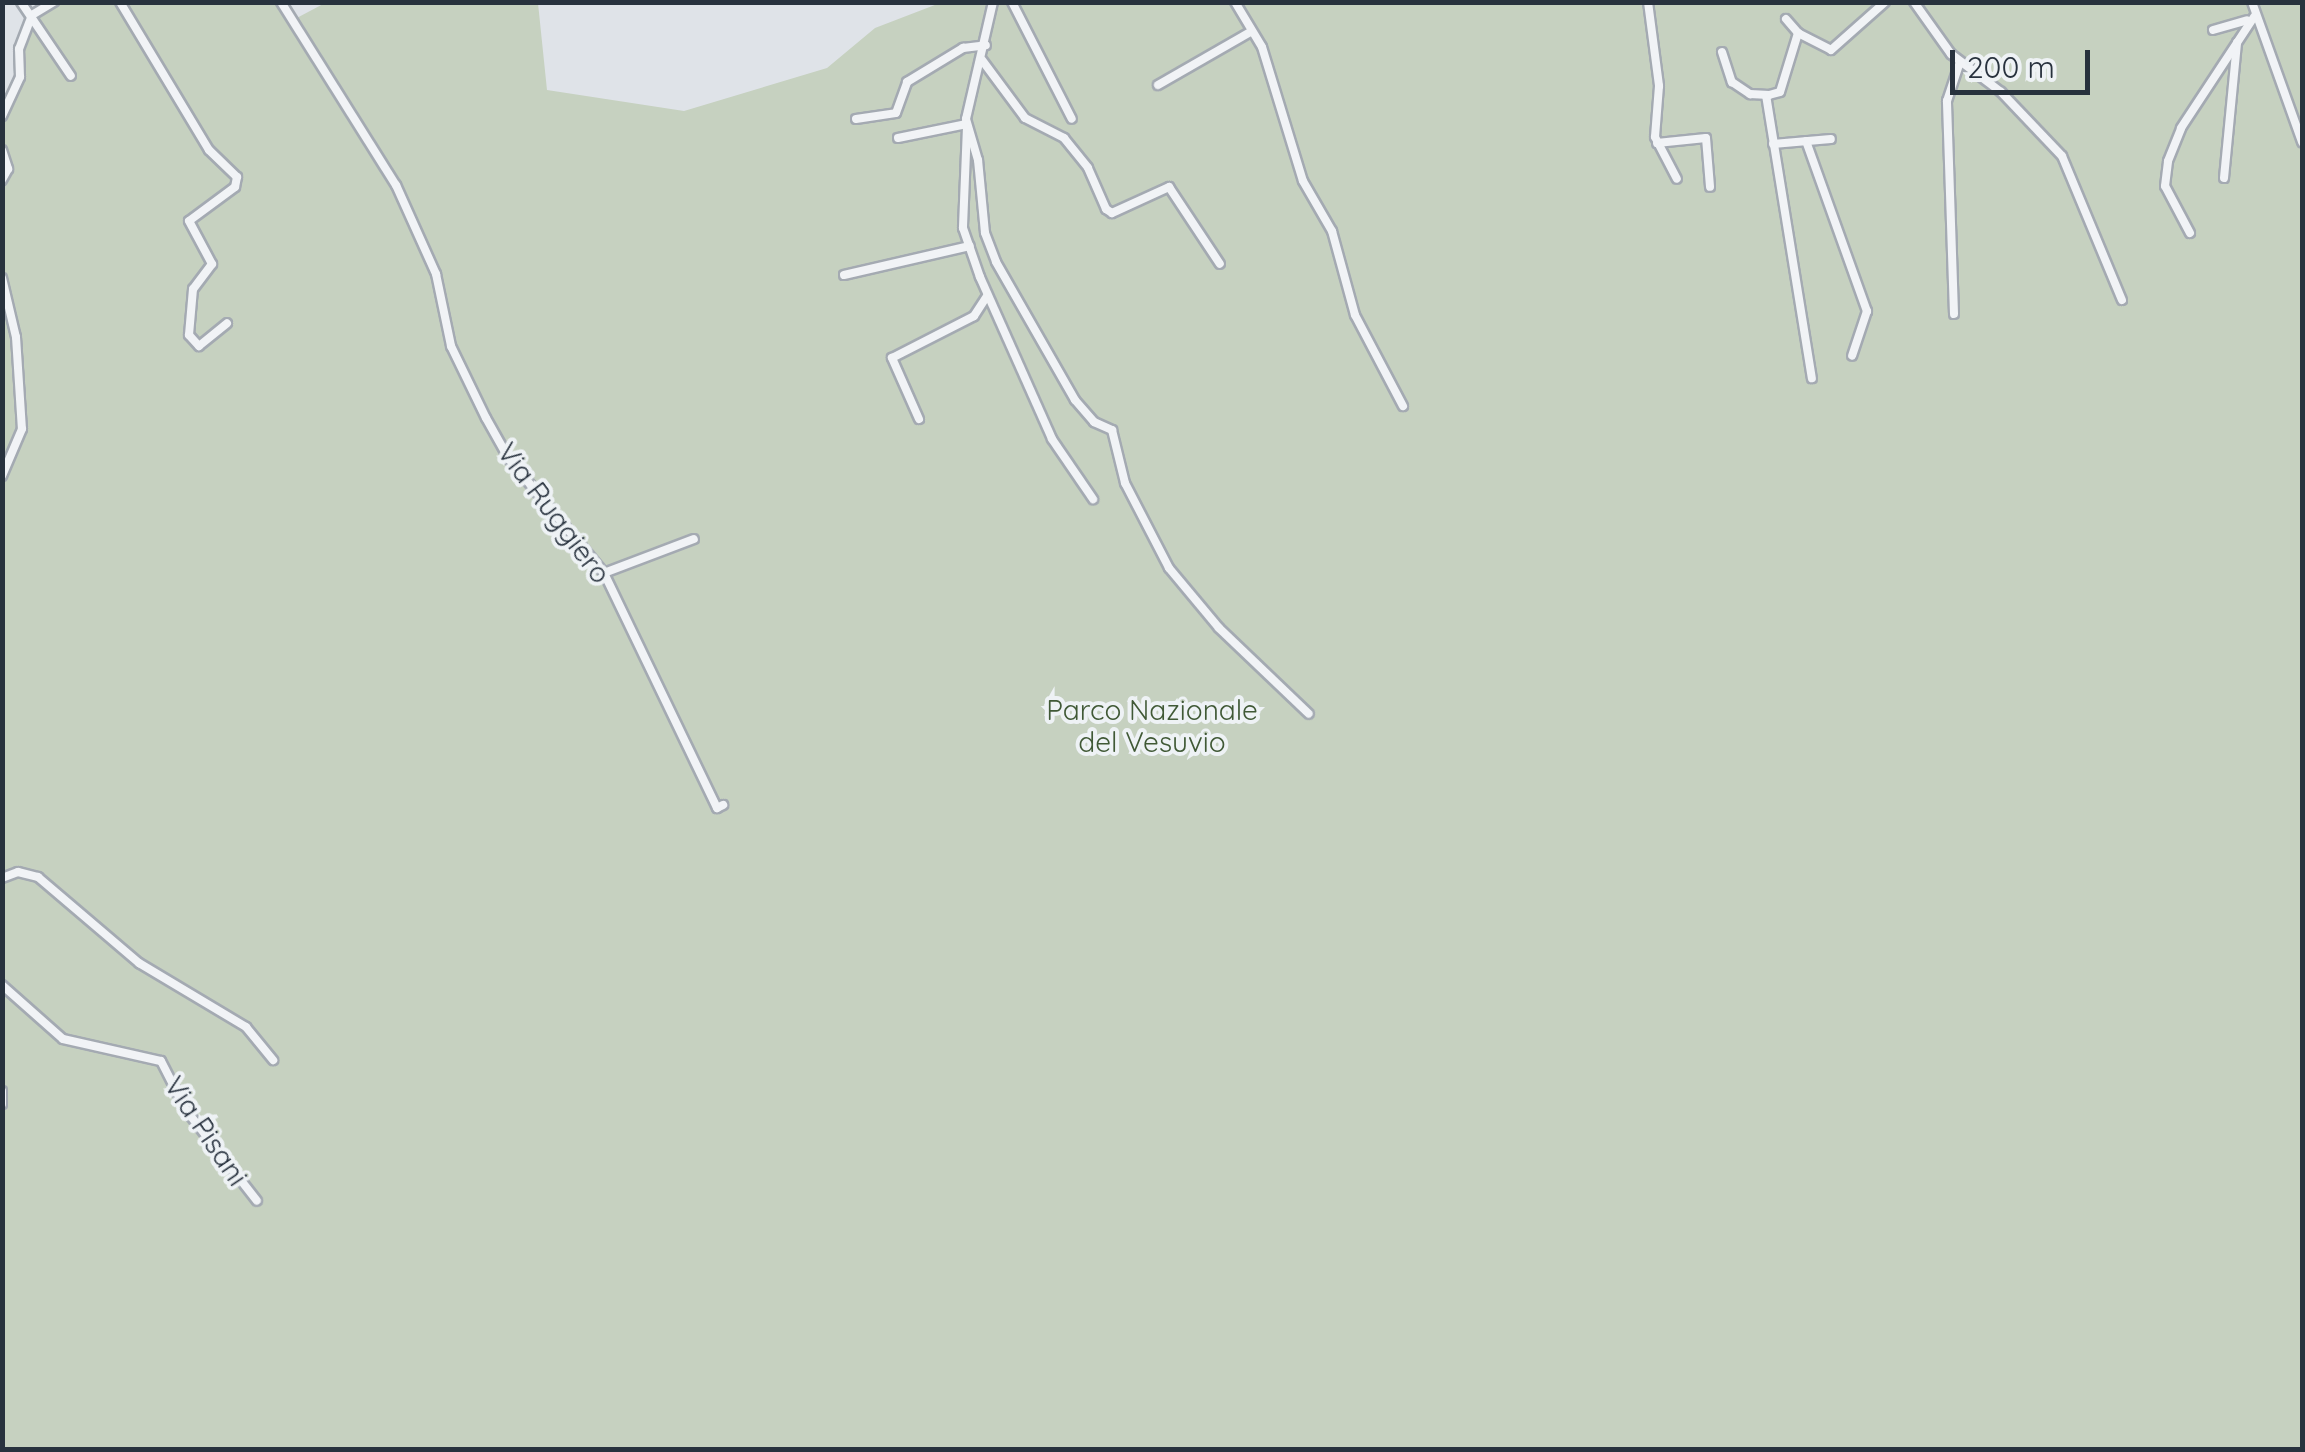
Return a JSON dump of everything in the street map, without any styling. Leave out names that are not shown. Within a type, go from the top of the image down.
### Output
[{"type":"street","points":[[21,2],[71,76]]},
{"type":"street","points":[[2,116],[20,77],[19,49],[32,15],[54,2]]},
{"type":"street","points":[[120,2],[209,150],[237,176],[235,187],[188,221],[212,264],[193,289],[189,335],[199,346],[227,323]]},
{"type":"street","name":"Via Ruggiero","points":[[281,2],[396,185],[436,274],[451,346],[486,418],[510,458],[604,573],[718,808],[723,805]]},
{"type":"street","points":[[993,2],[967,125],[962,210],[988,296],[1058,450],[1082,475],[1093,499]]},
{"type":"street","points":[[1012,2],[1072,119]]},
{"type":"street","points":[[1235,2],[1252,31],[1303,181],[1332,231],[1355,315],[1403,406]]},
{"type":"street","points":[[1648,2],[1659,86],[1657,143],[1677,179]]},
{"type":"street","points":[[1786,19],[1798,33],[1831,50],[1885,2]]},
{"type":"street","points":[[1914,2],[1960,62],[2000,92],[2062,156],[2122,300]]},
{"type":"street","points":[[2190,233],[2165,186],[2168,161],[2181,128],[2238,43],[2250,18],[2252,2]]},
{"type":"street","points":[[2213,30],[2250,18]]},
{"type":"street","points":[[2250,18],[2302,142]]},
{"type":"street","points":[[1158,85],[1252,31]]},
{"type":"street","points":[[1722,52],[1732,82],[1766,95],[1780,92],[1798,33]]},
{"type":"street","points":[[2224,178],[2238,43]]},
{"type":"street","points":[[856,120],[896,114],[907,82],[963,48],[986,45]]},
{"type":"street","points":[[982,60],[1025,118],[1064,138],[1088,168],[1106,209],[1112,212],[1169,186],[1220,264]]},
{"type":"street","points":[[1954,314],[1947,101],[1960,62]]},
{"type":"street","points":[[1766,95],[1812,378]]},
{"type":"street","points":[[898,138],[967,125]]},
{"type":"street","points":[[967,125],[978,160],[984,233],[996,262],[1075,400],[1094,422],[1112,430],[1125,483],[1162,556],[1220,628],[1308,714]]},
{"type":"street","points":[[1657,143],[1706,138],[1710,187]]},
{"type":"street","points":[[1772,144],[1831,139]]},
{"type":"street","points":[[1806,141],[1866,311],[1852,356]]},
{"type":"street","points":[[2,150],[8,169],[2,180]]},
{"type":"street","points":[[844,274],[970,246]]},
{"type":"street","points":[[2,278],[16,337],[22,429],[2,476]]},
{"type":"street","points":[[919,419],[892,358],[974,316],[988,296]]},
{"type":"street","points":[[604,573],[694,539]]},
{"type":"street","points":[[2,878],[18,872],[38,877],[139,964],[176,982],[192,1001],[246,1027],[273,1060]]},
{"type":"street","name":"Via Pisani","points":[[2,984],[63,1038],[161,1061],[186,1110],[256,1200]]},
{"type":"street","points":[[2,1092],[2,1104]]},
{"type":"green space","name":"Parco Nazionale del Vesuvio","points":[[49,2],[282,3],[293,20],[325,3],[538,3],[547,90],[684,111],[827,68],[875,28],[940,3],[2302,3],[2302,1449],[3,1449],[2,110],[17,74],[25,28]]}]
